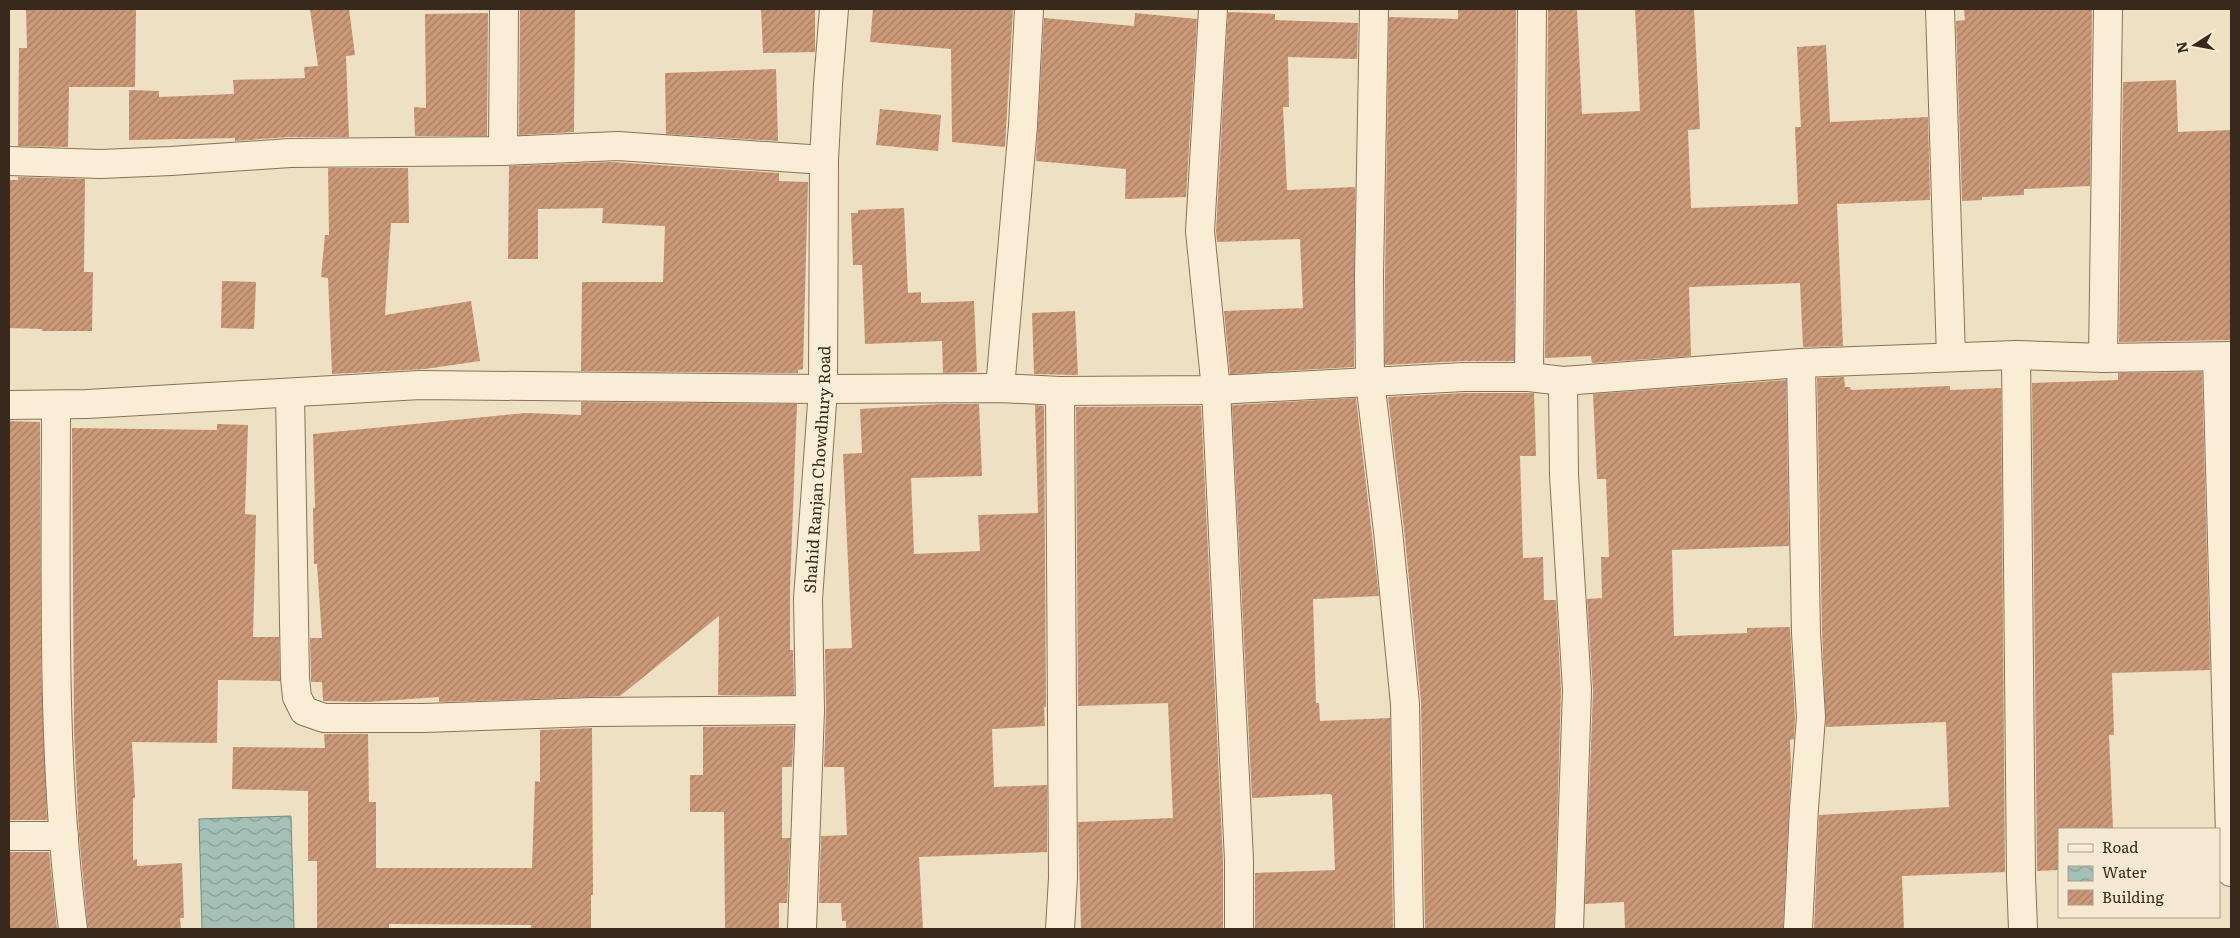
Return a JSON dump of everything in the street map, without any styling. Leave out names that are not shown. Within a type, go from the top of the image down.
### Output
[{"type":"street","points":[[503,151],[504,9]]},
{"type":"street","name":"Shahid Ranjan Chowdhury Road","points":[[802,929],[810,710],[808,599],[823,389],[824,160],[834,9]]},
{"type":"street","points":[[1000,388],[1023,126],[1030,9]]},
{"type":"street","points":[[1214,9],[1200,231],[1216,390],[1239,860],[1239,929]]},
{"type":"street","points":[[1374,9],[1369,274],[1370,381],[1388,530],[1405,704],[1409,929]]},
{"type":"street","points":[[1529,377],[1532,9]]},
{"type":"street","points":[[1940,9],[1950,357]]},
{"type":"street","points":[[2103,358],[2108,9]]},
{"type":"street","points":[[9,161],[101,164],[290,153],[503,151],[618,146],[824,160]]},
{"type":"street","points":[[2016,355],[2021,877],[2024,929]]},
{"type":"street","points":[[9,405],[56,405],[420,385],[823,389],[1000,388],[1060,391],[1216,390],[1464,377],[1529,377],[1563,381],[1801,363],[1950,357],[2016,355],[2103,358],[2224,357],[2231,872]]},
{"type":"street","points":[[1798,929],[1811,717],[1806,633],[1801,363]]},
{"type":"street","points":[[1563,381],[1564,475],[1577,690],[1569,929]]},
{"type":"street","points":[[1060,391],[1063,868],[1060,929]]},
{"type":"street","points":[[290,393],[295,678],[297,696],[304,711],[324,718],[424,718],[593,712],[810,710]]},
{"type":"street","points":[[56,405],[57,704],[64,836],[74,929]]},
{"type":"street","points":[[9,836],[64,836]]},
{"type":"water","points":[[291,816],[294,929],[202,929],[199,819]]},
{"type":"building","points":[[26,9],[136,9],[135,87],[69,87],[68,147],[18,146],[19,48],[27,48]]},
{"type":"building","points":[[310,9],[349,9],[355,55],[346,56],[349,137],[290,137],[235,141],[235,138],[129,140],[129,90],[159,91],[159,97],[234,94],[233,80],[305,78],[304,67],[318,66]]},
{"type":"building","points":[[575,9],[574,132],[519,135],[520,10]]},
{"type":"building","points":[[761,9],[815,9],[815,52],[763,53]]},
{"type":"building","points":[[873,9],[1013,9],[1005,147],[952,142],[951,49],[870,42]]},
{"type":"building","points":[[1458,9],[1516,9],[1514,361],[1464,361],[1385,365],[1389,17],[1458,19]]},
{"type":"building","points":[[1548,9],[1577,9],[1582,114],[1640,111],[1635,9],[1694,9],[1700,129],[1688,130],[1691,208],[1798,204],[1795,127],[1801,127],[1797,47],[1826,45],[1830,122],[1928,117],[1930,200],[1837,204],[1843,346],[1803,347],[1800,283],[1689,287],[1691,356],[1592,363],[1591,356],[1545,358]]},
{"type":"building","points":[[1964,9],[2092,9],[2090,186],[2024,189],[2024,195],[1982,197],[1982,200],[1962,201],[1956,21],[1965,20]]},
{"type":"building","points":[[1228,12],[1275,14],[1275,20],[1358,23],[1357,59],[1288,57],[1289,107],[1283,107],[1287,190],[1355,187],[1354,367],[1230,374],[1224,311],[1303,308],[1300,239],[1217,242],[1216,231]]},
{"type":"building","points":[[488,13],[487,136],[415,136],[414,107],[426,108],[425,14]]},
{"type":"building","points":[[1135,13],[1197,19],[1186,197],[1125,199],[1126,169],[1036,161],[1044,18],[1134,26]]},
{"type":"building","points":[[776,69],[778,141],[666,134],[665,73]]},
{"type":"building","points":[[2176,80],[2178,132],[2231,130],[2231,340],[2119,342],[2123,82]]},
{"type":"building","points":[[880,109],[941,115],[938,151],[876,145]]},
{"type":"building","points":[[612,162],[779,173],[779,181],[808,182],[803,369],[798,370],[798,373],[581,371],[582,282],[663,282],[665,226],[602,223],[603,208],[538,209],[538,259],[508,259],[509,166]]},
{"type":"building","points":[[328,168],[408,168],[409,223],[391,223],[385,315],[471,301],[480,361],[425,369],[332,374],[328,278],[321,277],[325,235],[329,235]]},
{"type":"building","points":[[18,177],[85,179],[84,272],[93,272],[92,331],[42,331],[42,329],[9,328],[9,180],[18,180]]},
{"type":"building","points":[[904,208],[908,293],[921,292],[921,303],[974,301],[977,372],[943,373],[942,341],[865,344],[862,265],[853,265],[851,213],[858,213],[858,210]]},
{"type":"building","points":[[222,281],[256,282],[254,329],[221,328]]},
{"type":"building","points":[[1075,311],[1078,375],[1034,374],[1032,313]]},
{"type":"building","points":[[2202,372],[2210,670],[2112,673],[2114,735],[2109,735],[2113,828],[2058,828],[2058,870],[2037,871],[2032,383],[2118,380],[2118,373]]},
{"type":"building","points":[[1844,377],[1845,387],[1850,387],[1851,390],[1950,386],[1950,390],[2001,388],[2005,872],[1902,876],[1904,929],[1814,929],[1819,815],[1949,807],[1946,722],[1826,727],[1822,632],[1817,378]]},
{"type":"building","points":[[1786,380],[1789,546],[1672,550],[1674,636],[1747,633],[1747,628],[1790,627],[1795,717],[1794,739],[1790,740],[1791,768],[1783,929],[1625,929],[1624,902],[1585,904],[1593,691],[1587,599],[1602,598],[1601,557],[1609,557],[1606,479],[1597,479],[1593,394]]},
{"type":"building","points":[[1464,393],[1534,393],[1536,456],[1520,456],[1523,558],[1543,557],[1544,600],[1556,600],[1561,690],[1554,929],[1425,929],[1421,702],[1404,529],[1388,397]]},
{"type":"building","points":[[1356,398],[1379,596],[1313,599],[1316,703],[1319,703],[1320,721],[1390,718],[1393,929],[1255,929],[1255,873],[1335,870],[1332,796],[1330,794],[1252,798],[1232,405]]},
{"type":"building","points":[[581,402],[797,404],[790,588],[790,650],[793,650],[794,695],[718,695],[719,616],[620,696],[439,702],[439,697],[368,702],[323,701],[322,682],[311,682],[310,638],[322,638],[317,564],[314,564],[313,434],[526,413],[581,415]]},
{"type":"building","points":[[942,404],[979,404],[982,476],[911,478],[914,554],[980,551],[978,515],[1038,513],[1035,405],[1044,406],[1045,726],[992,729],[994,787],[1047,785],[1047,852],[919,857],[923,929],[846,929],[846,921],[842,921],[841,903],[819,903],[821,836],[847,835],[844,767],[824,767],[826,710],[825,649],[852,648],[843,454],[862,453],[860,409]]},
{"type":"building","points":[[1201,406],[1223,860],[1223,929],[1081,929],[1078,822],[1173,818],[1168,703],[1078,706],[1076,407]]},
{"type":"building","points":[[9,421],[40,422],[41,668],[47,820],[9,820]]},
{"type":"building","points":[[217,424],[248,425],[245,514],[256,515],[253,637],[279,637],[280,681],[218,680],[217,743],[132,742],[135,798],[133,798],[133,860],[137,859],[137,866],[182,863],[184,918],[180,918],[181,929],[88,929],[79,835],[74,732],[72,428],[217,430]]},
{"type":"building","points":[[794,726],[792,767],[782,767],[782,838],[790,838],[787,903],[779,903],[779,929],[725,929],[724,812],[690,812],[690,775],[703,775],[703,727]]},
{"type":"building","points":[[592,728],[593,895],[591,895],[591,929],[531,929],[531,925],[389,924],[389,929],[317,929],[317,861],[308,861],[308,791],[232,789],[233,747],[325,748],[324,734],[368,734],[369,802],[376,802],[376,868],[532,868],[535,781],[540,782],[540,730]]},
{"type":"building","points":[[9,852],[49,852],[57,929],[9,929]]}]
